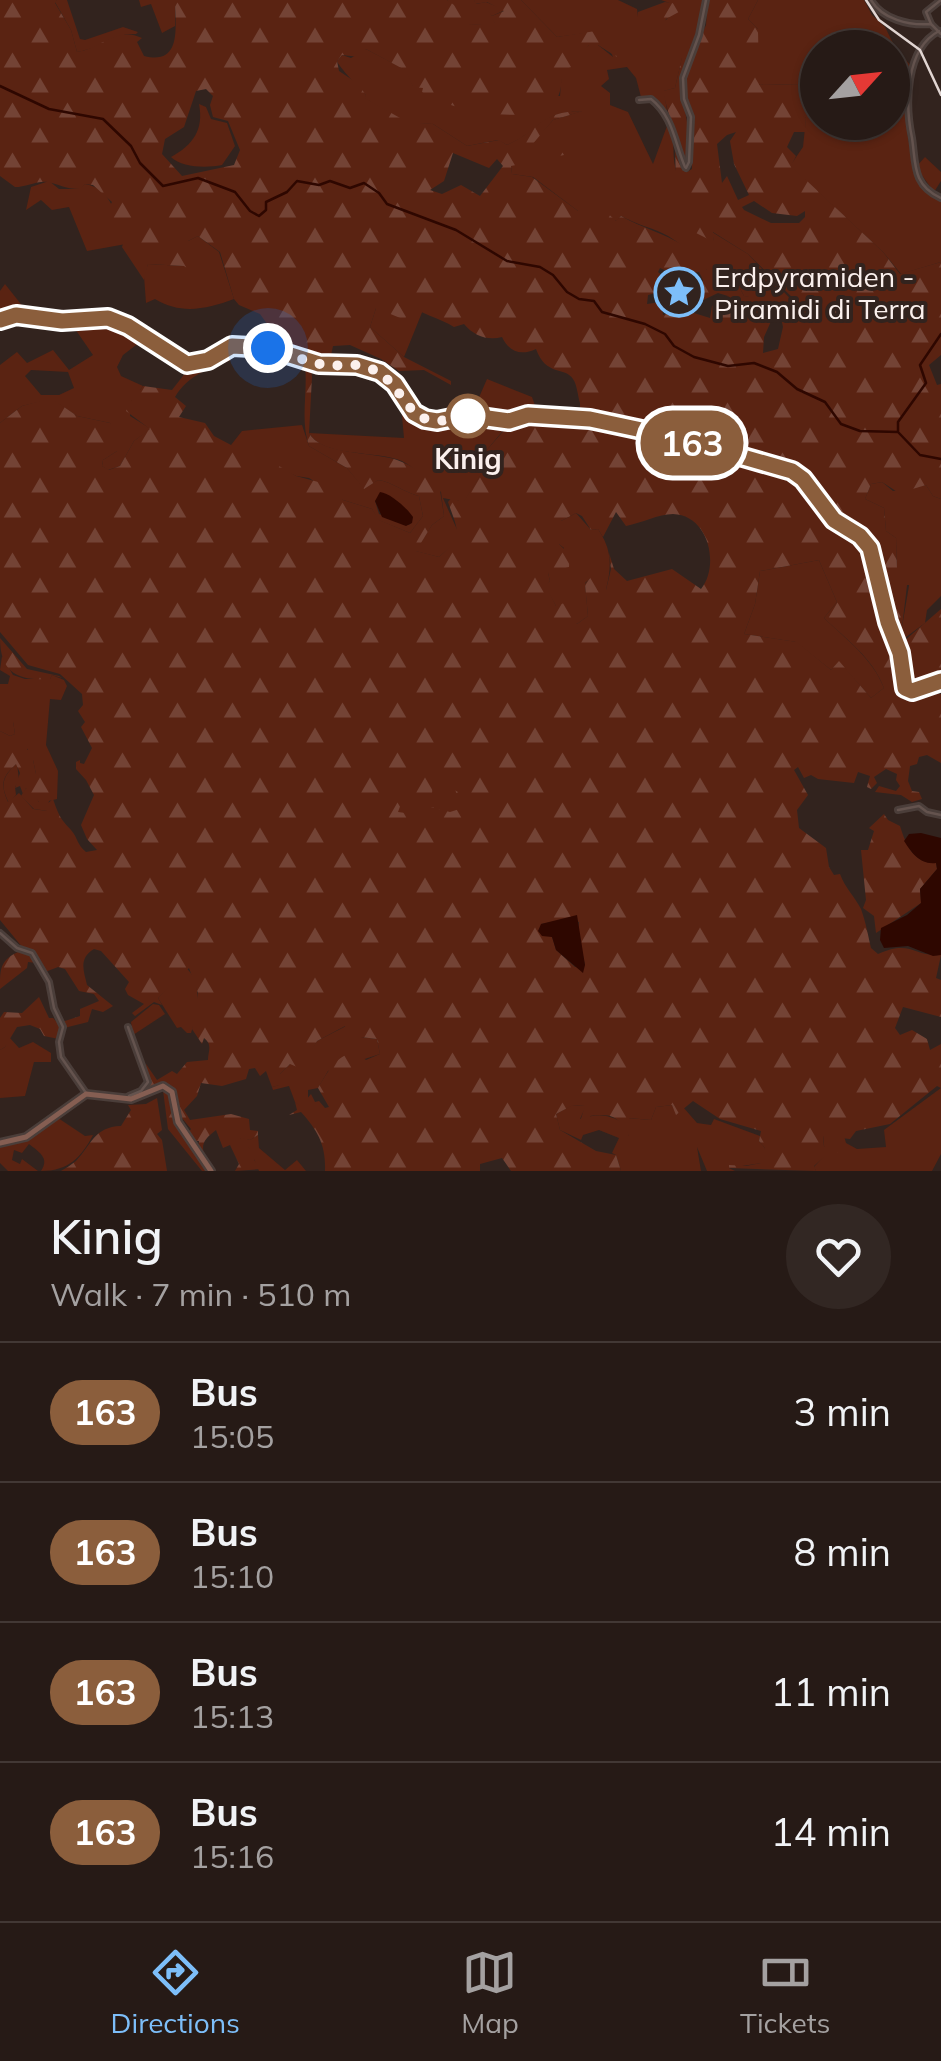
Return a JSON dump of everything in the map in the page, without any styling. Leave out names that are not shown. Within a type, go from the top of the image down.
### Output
[{"type":"main road","points":[[0,1143],[26,1137],[86,1094],[138,1098],[160,1087],[171,1091],[178,1122],[211,1171]]},
{"type":"street","points":[[640,100],[657,103],[676,136],[684,166],[689,166],[691,117],[684,100],[683,78],[700,35],[706,0]]},
{"type":"street","points":[[930,0],[932,7]]},
{"type":"street","points":[[941,0],[925,14],[939,30],[922,44],[906,100],[914,168],[926,188],[941,198]]},
{"type":"street","points":[[872,2],[880,13],[916,24],[931,24]]},
{"type":"street","points":[[0,320],[16,315],[62,321],[108,318],[128,326],[187,364],[208,360],[232,346],[268,348],[319,364],[357,365],[380,372],[395,384],[414,413],[425,419],[437,421],[466,415],[509,421],[528,415],[590,419],[781,466],[803,479],[834,520],[860,536],[870,548],[888,622],[900,653],[905,688],[912,691],[941,681]]},
{"type":"street","points":[[898,810],[919,806],[941,815]]},
{"type":"street","points":[[0,933],[18,948],[32,953],[50,982],[54,1008],[63,1027],[61,1057],[86,1094]]},
{"type":"street","points":[[124,1099],[141,1091],[148,1082],[128,1027]]},
{"type":"green space","points":[[0,0],[57,0],[77,52],[117,36],[133,35],[142,38],[137,42],[144,56],[157,57],[165,55],[174,41],[175,0],[447,0],[467,14],[470,25],[495,23],[482,8],[485,6],[492,16],[504,11],[487,2],[475,4],[474,0],[521,0],[557,37],[602,30],[617,57],[598,45],[589,45],[581,55],[583,63],[563,70],[560,90],[551,106],[539,112],[505,115],[434,99],[422,92],[423,88],[413,87],[405,70],[366,49],[360,57],[342,55],[337,61],[339,71],[357,83],[365,98],[407,122],[433,124],[467,146],[499,140],[507,145],[556,114],[583,111],[553,120],[531,146],[563,146],[564,155],[511,166],[512,174],[532,177],[578,211],[601,207],[616,221],[621,216],[684,246],[690,243],[707,270],[730,270],[744,296],[765,299],[792,311],[799,308],[798,303],[748,254],[713,232],[714,242],[686,228],[678,207],[684,194],[676,188],[675,141],[687,172],[692,169],[693,115],[684,89],[688,67],[706,25],[708,0],[758,0],[748,19],[758,29],[759,85],[800,84],[800,132],[794,132],[787,147],[796,156],[791,166],[883,252],[900,274],[941,262],[941,355],[929,365],[937,385],[941,384],[941,499],[933,496],[926,485],[899,493],[882,482],[871,484],[865,499],[884,508],[886,531],[896,538],[897,569],[908,567],[911,574],[918,573],[913,585],[907,585],[902,627],[895,635],[898,643],[941,609],[941,680],[912,690],[906,687],[900,664],[902,682],[908,691],[928,688],[930,693],[941,694],[941,763],[927,755],[910,766],[908,781],[922,799],[912,802],[901,795],[875,792],[879,786],[896,791],[900,786],[897,774],[886,769],[874,777],[877,783],[871,789],[867,787],[870,776],[858,772],[854,783],[811,775],[804,778],[798,767],[794,770],[808,795],[797,810],[799,828],[826,848],[829,867],[834,875],[840,874],[861,909],[871,948],[878,954],[905,948],[941,955],[936,978],[941,980],[941,1017],[903,1007],[895,1028],[900,1035],[912,1030],[927,1039],[930,1050],[941,1044],[941,1088],[937,1086],[890,1124],[856,1131],[850,1139],[823,1136],[824,1147],[837,1144],[846,1146],[846,1150],[825,1156],[814,1166],[816,1171],[729,1168],[761,1163],[765,1148],[759,1141],[761,1131],[720,1119],[693,1101],[676,1115],[672,1105],[656,1107],[651,1120],[629,1118],[631,1136],[636,1141],[624,1150],[623,1143],[629,1136],[614,1118],[590,1116],[589,1124],[579,1125],[585,1106],[573,1105],[556,1114],[560,1130],[596,1151],[616,1155],[621,1171],[511,1171],[502,1158],[480,1164],[480,1171],[325,1171],[324,1153],[316,1132],[301,1112],[289,1115],[297,1110],[295,1102],[301,1106],[311,1094],[315,1102],[329,1107],[318,1088],[338,1060],[351,1054],[366,1060],[380,1054],[377,1039],[361,1037],[349,1042],[345,1026],[317,1041],[302,1069],[290,1064],[280,1074],[280,1085],[272,1087],[266,1071],[260,1076],[255,1068],[249,1069],[246,1079],[222,1086],[201,1083],[197,1096],[184,1110],[190,1120],[231,1114],[249,1119],[250,1130],[258,1131],[250,1140],[240,1138],[256,1155],[254,1160],[261,1169],[235,1171],[239,1164],[230,1145],[223,1148],[216,1130],[204,1143],[206,1160],[198,1148],[199,1141],[193,1141],[191,1129],[177,1112],[172,1086],[159,1084],[142,1092],[148,1085],[146,1064],[157,1080],[172,1071],[177,1074],[187,1062],[208,1060],[208,1043],[204,1038],[202,1044],[192,1029],[198,993],[189,968],[158,998],[162,1005],[154,1002],[135,1016],[132,1013],[144,1004],[128,995],[125,989],[129,982],[101,951],[94,949],[84,960],[87,985],[113,1006],[103,1012],[92,1009],[88,1022],[64,1028],[62,1022],[80,1016],[80,1009],[99,1001],[94,994],[79,991],[65,969],[58,967],[45,972],[33,956],[21,950],[0,920],[0,731],[15,734],[13,721],[27,719],[27,725],[21,728],[29,739],[27,750],[36,751],[36,774],[48,776],[54,784],[49,789],[51,796],[43,797],[43,806],[26,788],[23,794],[20,786],[15,788],[20,773],[16,764],[4,781],[8,802],[19,793],[33,809],[47,811],[47,804],[53,799],[60,816],[86,852],[97,850],[81,825],[94,795],[76,769],[76,762],[84,764],[92,748],[78,711],[83,705],[82,694],[60,674],[28,665],[0,632],[0,423],[22,406],[51,398],[77,416],[110,423],[121,440],[117,451],[103,460],[102,466],[109,470],[120,466],[134,441],[150,429],[126,411],[132,400],[123,388],[172,390],[186,372],[233,347],[231,360],[199,374],[180,389],[175,397],[186,406],[179,417],[205,423],[214,436],[231,445],[247,447],[296,476],[333,486],[343,500],[372,509],[379,520],[410,533],[423,516],[419,496],[378,480],[364,489],[347,468],[309,446],[305,426],[305,365],[283,354],[310,362],[309,433],[315,440],[336,449],[397,460],[439,484],[444,516],[432,525],[416,551],[439,557],[457,532],[448,502],[454,495],[458,501],[464,501],[486,466],[486,451],[506,428],[492,422],[509,422],[528,415],[567,417],[580,408],[580,403],[570,375],[545,364],[536,349],[516,351],[502,337],[481,336],[464,324],[454,327],[408,303],[399,305],[407,314],[405,320],[376,308],[370,327],[404,357],[451,381],[451,385],[424,370],[399,371],[350,345],[333,346],[329,364],[279,350],[280,342],[260,314],[234,299],[220,252],[198,236],[188,241],[199,257],[199,266],[193,273],[184,266],[148,264],[144,280],[122,247],[124,241],[102,221],[112,202],[93,185],[74,189],[44,182],[15,187],[0,176]],"holes":[[[206,89],[213,96],[213,117],[228,121],[240,150],[234,165],[182,176],[162,154],[165,139],[184,127],[196,91]],[[736,132],[730,141],[734,164],[749,195],[738,200],[727,176],[722,183],[717,144]],[[453,153],[489,168],[497,159],[503,166],[480,196],[461,185],[442,194],[430,190],[444,181]],[[754,201],[772,213],[797,216],[805,211],[805,217],[799,223],[771,223],[742,207]],[[660,268],[676,275],[699,272],[703,280],[699,302],[718,293],[728,296],[712,306],[710,318],[681,309],[663,315],[661,302],[647,304],[648,295],[663,291],[669,282],[658,272]],[[781,317],[778,349],[763,353],[764,337],[772,319]],[[616,512],[626,526],[667,514],[685,517],[703,532],[708,543],[707,579],[701,589],[672,569],[627,581],[614,569],[609,553],[611,569],[606,590],[597,590],[597,578],[592,576],[585,584],[588,616],[577,624],[564,603],[556,606],[546,586],[550,581],[548,573],[569,567],[570,555],[559,544],[567,536],[561,521],[576,513],[603,537]],[[819,560],[837,602],[824,618],[866,658],[884,688],[871,698],[839,661],[831,670],[797,642],[744,634],[755,604],[760,571]],[[567,919],[579,922],[585,965],[575,967],[556,950],[552,937],[541,924]]]},
{"type":"green space","points":[[57,0],[67,0],[80,39],[123,27],[138,32],[77,52]]},
{"type":"green space","points":[[139,0],[175,0],[175,26],[162,33],[151,4],[141,7]]},
{"type":"green space","points":[[447,0],[486,2],[505,10],[492,16],[484,7],[496,24],[470,25]]},
{"type":"green space","points":[[521,0],[618,0],[637,9],[639,24],[666,20],[678,6],[661,0],[703,0],[701,27],[688,59],[682,58],[675,88],[664,91],[668,117],[652,97],[641,97],[636,78],[627,67],[607,70],[609,79],[601,86],[610,93],[610,105],[628,112],[653,164],[667,126],[681,186],[714,241],[712,232],[748,254],[799,308],[779,308],[744,296],[732,273],[707,270],[668,236],[621,216],[617,221],[578,211],[533,177],[512,174],[511,166],[553,120],[582,111],[556,115],[507,145],[498,140],[467,146],[433,124],[407,123],[364,98],[366,95],[337,61],[342,55],[351,58],[366,49],[406,70],[413,86],[560,96],[562,70],[589,45],[598,45],[613,57],[602,31],[557,37]]},
{"type":"green space","points":[[758,0],[864,0],[886,30],[800,30],[800,84],[758,85],[758,29],[748,19]]},
{"type":"green space","points":[[665,2],[686,8],[666,19],[663,26],[638,24],[638,12]]},
{"type":"green space","points":[[682,57],[688,59],[682,84],[689,137],[686,165],[663,91],[675,88]]},
{"type":"green space","points":[[199,104],[206,107],[211,119],[227,123],[235,146],[222,165],[188,165],[171,157],[195,136],[200,122]]},
{"type":"green space","points":[[804,140],[908,140],[928,194],[941,199],[941,262],[901,274],[883,252],[790,166]]},
{"type":"green space","points":[[925,157],[941,172],[934,192],[916,167]]},
{"type":"green space","points":[[49,181],[59,189],[79,189],[85,184],[102,192],[113,207],[126,244],[87,251],[69,207],[52,210],[41,200],[26,210],[31,187]]},
{"type":"green space","points":[[198,236],[219,252],[234,299],[194,309],[155,299],[146,303],[144,276],[148,264],[184,266],[188,241]]},
{"type":"green space","points":[[5,284],[24,308],[0,319],[0,291]]},
{"type":"green space","points":[[408,302],[423,310],[404,357],[370,327],[376,308]]},
{"type":"green space","points":[[99,322],[144,339],[123,355],[117,367],[121,376],[143,386],[132,400],[130,416],[151,429],[134,441],[120,466],[108,470],[102,466],[103,460],[117,451],[110,423],[77,416],[51,399],[22,406],[0,423],[0,365],[17,352],[27,363],[53,350],[69,370],[93,355],[73,326]],"holes":[[[31,370],[68,372],[74,388],[59,395],[41,395],[25,376]]]},
{"type":"green space","points":[[487,379],[532,397],[538,414],[509,420],[470,415]]},
{"type":"green space","points":[[400,394],[422,418],[473,417],[506,427],[486,451],[486,466],[464,502],[443,498],[459,534],[439,557],[415,551],[432,525],[444,516],[441,492],[402,461],[338,450],[316,441],[309,433],[404,438]]},
{"type":"green space","points":[[302,425],[309,446],[347,468],[364,488],[378,480],[419,496],[423,516],[410,533],[378,520],[372,509],[343,500],[309,478],[296,476],[231,445],[242,431]],"holes":[[[392,499],[411,523],[379,514],[375,501]]]},
{"type":"green space","points":[[882,482],[893,491],[926,485],[933,496],[941,499],[941,596],[927,610],[925,623],[898,643],[895,635],[902,627],[911,574],[897,570],[896,538],[886,531],[884,508],[865,499],[871,484]]},
{"type":"green space","points":[[576,513],[591,530],[598,529],[610,566],[606,590],[597,590],[597,579],[592,577],[585,583],[588,616],[577,624],[556,606],[545,586],[550,581],[548,573],[564,548],[559,544],[561,521]]},
{"type":"green space","points":[[819,560],[837,602],[824,618],[858,650],[879,678],[884,688],[871,698],[839,662],[831,670],[796,642],[744,634],[755,604],[760,571]]},
{"type":"green space","points":[[0,638],[27,669],[62,678],[29,678],[13,672],[3,659]]},
{"type":"green space","points":[[2,656],[13,675],[50,679],[52,675],[64,680],[67,686],[61,700],[50,699],[46,745],[58,771],[57,799],[49,801],[47,811],[34,809],[21,796],[26,788],[39,802],[43,796],[50,796],[13,721],[15,734],[0,731],[0,684],[8,684],[10,676],[0,670]]},
{"type":"green space","points":[[17,763],[16,795],[9,803],[4,782]]},
{"type":"green space","points":[[439,782],[458,792],[469,806],[450,812],[430,807],[413,814],[398,812],[402,801],[432,793],[433,784]]},
{"type":"green space","points":[[884,814],[900,826],[916,856],[936,863],[937,869],[920,889],[921,903],[876,933],[874,916],[863,908],[866,900],[861,850],[868,850],[874,831],[869,828]]},
{"type":"green space","points":[[20,951],[32,954],[37,963],[28,962],[27,968],[0,989],[2,966]]},
{"type":"green space","points":[[186,968],[197,989],[191,1033],[177,1028],[158,998]]},
{"type":"green space","points":[[39,997],[49,1018],[62,1027],[59,1039],[44,1036],[40,1029],[30,1025],[17,1027],[0,1050],[0,1018],[4,1012],[22,1013]]},
{"type":"green space","points":[[153,1004],[159,1005],[165,1014],[133,1035],[131,1022]]},
{"type":"green space","points":[[346,1026],[361,1037],[377,1039],[380,1054],[328,1071],[318,1088],[308,1090],[308,1100],[301,1107],[289,1086],[273,1090],[290,1064],[303,1063],[317,1041]]},
{"type":"green space","points":[[9,1037],[19,1048],[33,1042],[51,1053],[51,1062],[34,1062],[25,1096],[0,1098],[0,1050]]},
{"type":"green space","points":[[941,1088],[941,1154],[932,1171],[816,1171],[814,1167],[825,1155],[823,1135],[844,1136],[846,1143],[857,1149],[886,1147],[884,1130]]},
{"type":"green space","points":[[163,1090],[170,1096],[174,1119],[208,1171],[202,1171],[168,1129]]},
{"type":"green space","points":[[157,1098],[162,1130],[157,1134],[162,1140],[167,1171],[61,1171],[76,1161],[99,1133],[121,1126],[131,1110],[128,1105],[146,1104]]},
{"type":"green space","points":[[572,1105],[586,1106],[580,1119],[603,1116],[625,1124],[629,1136],[628,1118],[651,1120],[656,1107],[672,1105],[677,1114],[683,1107],[697,1123],[711,1125],[714,1119],[760,1136],[765,1148],[762,1163],[729,1168],[735,1171],[707,1171],[697,1147],[701,1171],[621,1171],[612,1153],[619,1138],[599,1130],[583,1135],[581,1140],[560,1130],[556,1114]]},
{"type":"green space","points":[[58,1118],[85,1136],[93,1135],[73,1162],[41,1171],[44,1159],[29,1144],[22,1153],[14,1150],[12,1160],[20,1164],[22,1159],[38,1171],[8,1171],[0,1163],[0,1144],[24,1140]]},
{"type":"green space","points":[[258,1135],[259,1148],[285,1170],[297,1160],[306,1171],[259,1171],[240,1137],[250,1140]]},
{"type":"shaded area","points":[[380,492],[403,505],[413,517],[412,523],[406,526],[382,517],[375,501]]},
{"type":"shaded area","points":[[909,834],[941,838],[941,955],[933,956],[908,946],[884,948],[880,940],[881,928],[921,903],[920,889],[937,869],[936,863],[917,857],[904,841]]},
{"type":"shaded area","points":[[577,915],[583,973],[556,950],[552,937],[542,936],[538,931],[541,924]]},
{"type":"waterway","points":[[0,86],[49,109],[103,119],[163,186],[198,178],[235,192],[259,216],[266,210],[266,202],[287,192],[297,181],[319,185],[330,181],[350,188],[364,183],[387,204],[456,230],[507,261],[540,267],[567,292],[594,301],[602,312],[665,334],[674,346],[694,357],[728,366],[754,363],[777,372],[797,389],[825,402],[841,424],[860,431],[898,432],[920,455],[941,459]]},
{"type":"waterway","points":[[898,431],[898,422],[926,383],[920,365],[941,334]]},
{"type":"railway","points":[[866,0],[879,20],[920,50],[941,95]]},
{"type":"bus line","name":"163","points":[[0,320],[16,315],[62,321],[108,318],[128,326],[187,364],[208,360],[225,348],[244,345],[327,366],[367,367],[395,384],[414,413],[425,419],[437,421],[466,415],[509,421],[528,415],[590,419],[781,466],[803,479],[834,520],[860,536],[870,548],[876,559],[888,622],[900,653],[905,688],[912,691],[941,681]]},
{"type":"place","name":"Erdpyramiden - Piramidi di Terra","points":[[679,292]]},
{"type":"place","name":"Kinig","points":[[468,416]]},
{"type":"route","points":[[268,348],[327,366],[357,365],[380,372],[400,390],[414,413],[425,419],[468,416]]}]
